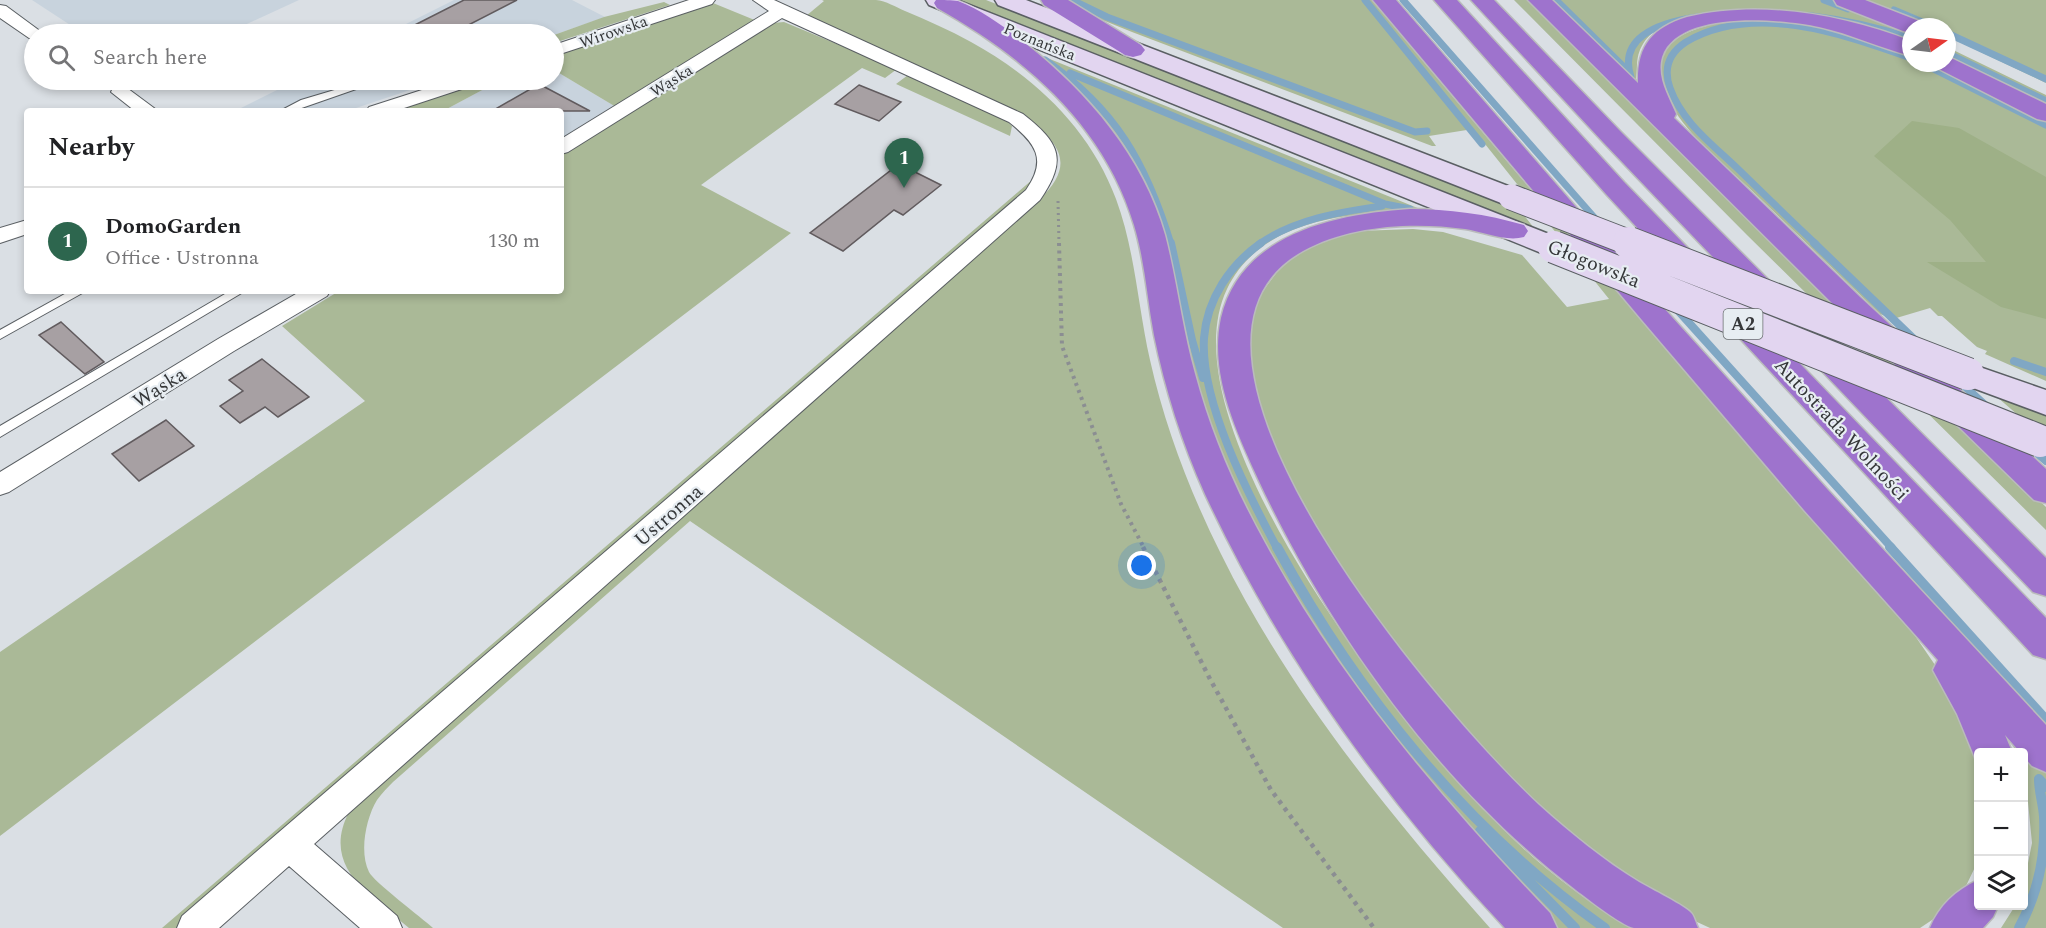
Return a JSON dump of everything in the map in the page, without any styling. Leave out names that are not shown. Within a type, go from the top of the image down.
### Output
[{"type":"highway","points":[[1052,0],[1133,50]]},
{"type":"highway","points":[[1384,0],[1652,313],[2046,753]]},
{"type":"highway","name":"Autostrada Wolności","points":[[1445,0],[1640,214],[2046,644]]},
{"type":"highway","name":"Autostrada Wolności","points":[[1482,0],[1661,188],[2046,581]]},
{"type":"highway","points":[[1539,0],[2046,490]]},
{"type":"highway","points":[[1845,0],[1902,23]]},
{"type":"highway","points":[[941,2],[992,29],[1043,70],[1088,115],[1108,141],[1134,186],[1149,227],[1174,355],[1199,440],[1257,564],[1302,640],[1381,753],[1445,830],[1535,928]]},
{"type":"highway","points":[[1695,153],[1661,110],[1648,78],[1649,58],[1656,46],[1674,30],[1714,16],[1774,14],[1845,26],[1902,46]]},
{"type":"highway","points":[[1956,46],[2046,90]]},
{"type":"highway","points":[[1956,69],[2046,114]]},
{"type":"highway","points":[[1513,214],[1490,225],[1446,220],[1389,220],[1336,228],[1292,245],[1264,266],[1244,295],[1234,332],[1238,380],[1259,444],[1303,532],[1364,629],[1417,700],[1494,790],[1550,842],[1629,902],[1676,928]]},
{"type":"highway","points":[[1903,596],[1941,651],[1972,705],[1990,748]]},
{"type":"highway","points":[[1952,928],[1974,906]]},
{"type":"main road","name":"Poznańska","points":[[1006,0],[1166,63]]},
{"type":"main road","name":"Poznańska","points":[[941,2],[1143,82]]},
{"type":"main road","name":"Głogowska","points":[[1166,63],[1513,214],[1554,247],[2043,442]]},
{"type":"main road","name":"Głogowska","points":[[1143,82],[2046,403]]},
{"type":"street","name":"Wirowska","points":[[564,48],[706,0]]},
{"type":"street","points":[[762,0],[781,11],[1016,118],[1039,138],[1045,148],[1049,159],[1049,169],[1044,182]]},
{"type":"street","points":[[0,10],[24,26]]},
{"type":"street","name":"Wąska","points":[[564,146],[781,11]]},
{"type":"street","points":[[385,108],[440,90]]},
{"type":"street","points":[[120,92],[144,108]]},
{"type":"street","name":"Ustronna","points":[[194,928],[998,226],[1044,182]]},
{"type":"street","points":[[0,236],[24,228]]},
{"type":"street","name":"Wąska","points":[[0,485],[313,294]]},
{"type":"street","points":[[289,844],[385,928]]},
{"type":"lane","points":[[292,108],[344,90]]},
{"type":"lane","points":[[0,335],[75,294]]},
{"type":"lane","points":[[0,432],[234,294]]},
{"type":"path","points":[[1044,182],[1058,197],[1062,346],[1121,504],[1210,679],[1271,790],[1374,928]]},
{"type":"shaded area","points":[[32,0],[299,0],[247,24],[69,24]]},
{"type":"shaded area","points":[[454,0],[572,0],[605,17],[564,31],[564,24],[406,24]]},
{"type":"shaded area","points":[[564,76],[616,107],[564,140],[564,108],[449,108],[482,90],[564,90]]},
{"type":"shaded area","points":[[277,90],[410,90],[356,108],[241,108]]},
{"type":"green space","points":[[822,0],[880,1],[954,33],[1017,71],[1058,107],[1076,128],[1105,174],[1116,199],[1128,238],[1150,360],[1163,410],[1189,483],[1221,554],[1248,605],[1309,703],[1378,796],[1490,928],[1283,928],[690,521],[393,782],[377,800],[365,835],[364,855],[369,872],[433,928],[409,928],[354,879],[345,865],[341,849],[342,832],[349,812],[1039,200],[1057,177],[1060,157],[1056,148],[1041,129],[1029,119],[806,16],[824,1]]},
{"type":"green space","points":[[958,0],[986,0],[1520,210],[1534,228]]},
{"type":"green space","points":[[1061,0],[1372,0],[1516,172],[1909,627],[1946,681],[1971,729],[1978,748],[1974,748],[1974,869],[1964,890],[1935,918],[1920,928],[1710,928],[1656,903],[1531,810],[1353,593],[1283,472],[1248,380],[1249,310],[1288,257],[1334,236],[1358,231],[1413,229],[1443,232],[1522,255],[1567,307],[1609,299],[1473,129],[1429,136],[1436,146],[1432,146],[1080,11]]},
{"type":"green space","points":[[1514,0],[1530,0],[1778,247],[2046,507],[2046,530],[1747,235]]},
{"type":"green space","points":[[1548,0],[1834,0],[1902,27],[1902,39],[1857,26],[1802,14],[1745,10],[1689,15],[1664,25],[1647,38],[1639,54],[1635,83]]},
{"type":"green space","points":[[1859,0],[2046,0],[2046,83],[1956,40],[1956,18],[1903,18]]},
{"type":"green space","points":[[664,2],[670,5],[564,40],[564,31],[604,17]]},
{"type":"green space","points":[[713,3],[757,21],[616,107],[564,76],[564,53]]},
{"type":"green space","points":[[1745,20],[1768,21],[1810,26],[1849,35],[1902,52],[1902,72],[1949,72],[2046,121],[2046,381],[1985,354],[1987,351],[1977,347],[1930,308],[1893,319],[1880,314],[1687,128],[1671,105],[1663,87],[1660,67],[1663,54],[1680,36],[1720,23]]},
{"type":"green space","points":[[784,22],[897,69],[885,78],[862,68],[701,185],[791,233],[0,836],[0,652],[365,401],[282,326],[334,294],[564,294],[564,152],[773,23]]},
{"type":"green space","points":[[1956,51],[2046,95],[2046,106],[1956,61]]},
{"type":"green space","points":[[1035,53],[1425,211],[1370,213],[1313,223],[1263,246],[1243,265],[1227,289],[1216,348],[1229,419],[1261,496],[1306,576],[1358,655],[1412,726],[1463,786],[1519,845],[1564,883],[1630,928],[1556,928],[1366,710],[1258,539],[1203,414],[1161,234]]},
{"type":"green space","points":[[908,75],[1005,119],[1012,126],[1010,136],[896,84]]},
{"type":"green space","points":[[455,90],[482,90],[449,108],[402,108]]},
{"type":"green space","points":[[1912,121],[1959,128],[2046,177],[2046,319],[2001,307],[1927,262],[1986,262],[1950,220],[1874,156]]},
{"type":"green space","points":[[1040,173],[1034,184],[179,928],[162,928]]},
{"type":"green space","points":[[1997,397],[2046,416],[2046,430],[2026,422]]},
{"type":"green space","points":[[2016,741],[2023,748],[2014,748],[2012,743]]},
{"type":"green space","points":[[2028,753],[2046,772],[2046,928],[2001,928],[2012,910],[2028,910],[2028,863],[2032,843],[2028,802]]},
{"type":"building","points":[[464,0],[517,0],[470,24],[417,24]]},
{"type":"building","points":[[859,85],[901,102],[879,121],[835,104]]},
{"type":"building","points":[[529,90],[550,90],[590,111],[564,111],[564,108],[497,108]]},
{"type":"building","points":[[899,164],[941,185],[903,215],[894,210],[843,251],[810,233]]},
{"type":"building","points":[[61,322],[104,362],[85,374],[39,335]]},
{"type":"building","points":[[262,359],[309,397],[278,417],[265,407],[240,423],[220,406],[243,391],[229,380]]},
{"type":"building","points":[[166,420],[194,446],[139,481],[112,454]]},
{"type":"waterway","points":[[1072,0],[1107,17],[1415,132],[1427,131]]},
{"type":"waterway","points":[[1365,0],[1482,144]]},
{"type":"waterway","points":[[1403,0],[1600,224]]},
{"type":"waterway","points":[[1556,0],[1629,72]]},
{"type":"waterway","points":[[1824,0],[1848,9]]},
{"type":"waterway","points":[[1894,10],[1913,18]]},
{"type":"waterway","points":[[1631,77],[1630,53],[1643,35],[1667,24],[1697,17],[1731,14],[1792,14],[1837,20],[1902,35]]},
{"type":"waterway","points":[[1816,244],[1690,122],[1670,88],[1667,74],[1669,62],[1680,46],[1712,30],[1740,24],[1769,23],[1828,32],[1902,55]]},
{"type":"waterway","points":[[1956,37],[2046,79]]},
{"type":"waterway","points":[[1956,57],[2046,101]]},
{"type":"waterway","points":[[1045,60],[1091,98],[1125,140],[1151,188],[1171,244]]},
{"type":"waterway","points":[[1940,72],[2046,125]]},
{"type":"waterway","points":[[1070,73],[1385,204],[1410,209]]},
{"type":"waterway","points":[[1259,244],[1287,228],[1318,218],[1382,206]]},
{"type":"waterway","points":[[1171,243],[1192,340],[1203,378]]},
{"type":"waterway","points":[[1261,243],[1230,272],[1215,297],[1206,324],[1205,363],[1210,390],[1228,446],[1277,548]]},
{"type":"waterway","points":[[1814,243],[1917,342]]},
{"type":"waterway","points":[[1673,305],[1892,548]]},
{"type":"waterway","points":[[2014,361],[2046,372]]},
{"type":"waterway","points":[[1960,382],[1987,407]]},
{"type":"waterway","points":[[2032,449],[2046,461]]},
{"type":"waterway","points":[[1277,547],[1308,602],[1343,655],[1419,756],[1462,804],[1507,848],[1555,890],[1605,928]]},
{"type":"waterway","points":[[1890,547],[2046,720]]},
{"type":"waterway","points":[[2019,928],[2036,888],[2042,860],[2044,816],[2039,779],[2046,787]]},
{"type":"waterway","points":[[1480,831],[1575,928]]},
{"type":"place","name":"DomoGarden","points":[[904,188]]}]
